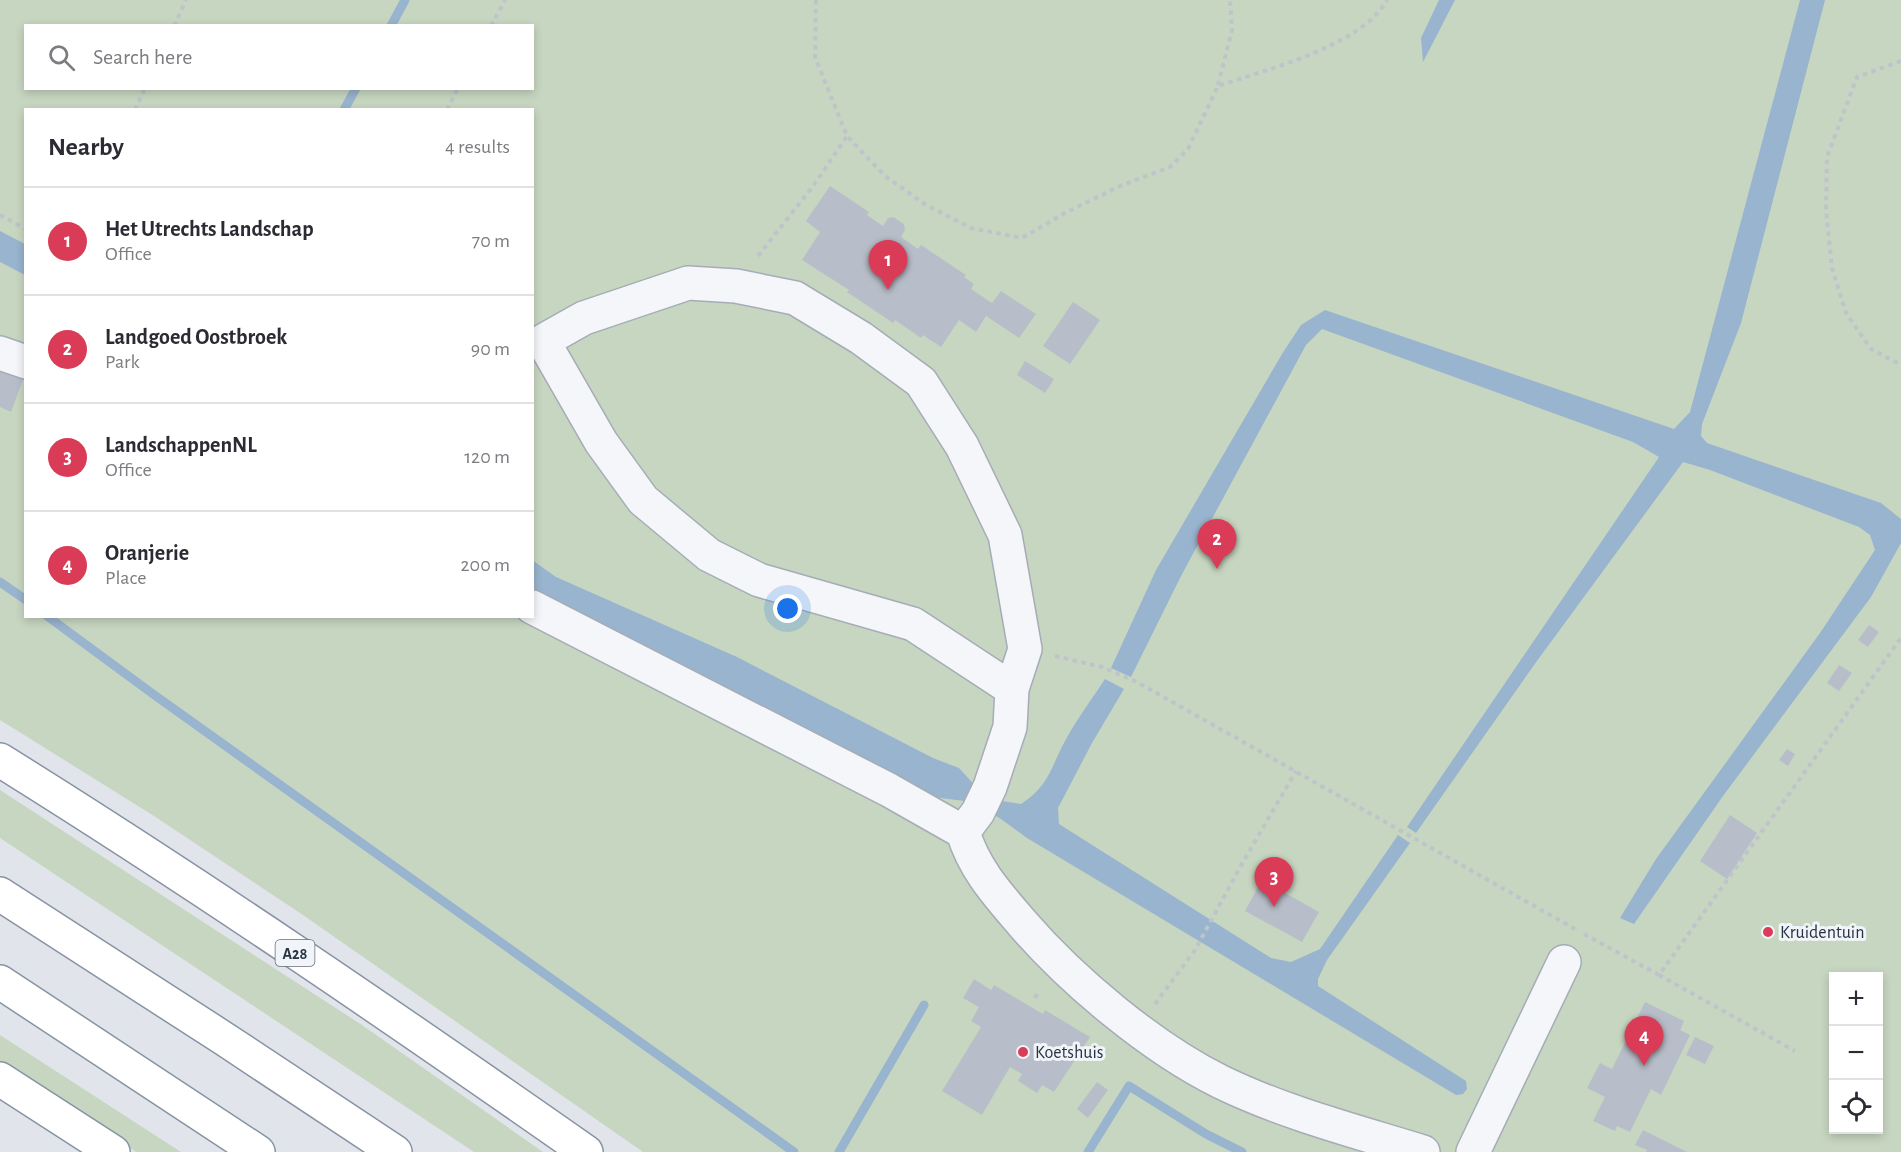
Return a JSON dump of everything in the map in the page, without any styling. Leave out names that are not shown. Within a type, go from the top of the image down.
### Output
[{"type":"highway","name":"A28","points":[[0,760],[112,830],[474,1073],[586,1152]]},
{"type":"highway","points":[[0,894],[395,1152]]},
{"type":"highway","points":[[0,982],[258,1152]]},
{"type":"highway","points":[[0,1079],[112,1152]]},
{"type":"lane","points":[[1012,689],[913,624],[759,580],[709,555],[643,500],[601,441],[543,340],[584,318],[687,283],[736,286],[795,298],[861,338],[921,382],[962,446],[1005,535],[1025,648],[1012,689],[1010,727],[977,810],[969,851],[987,881],[1039,944],[1083,985],[1137,1028],[1180,1058],[1221,1082],[1299,1114],[1423,1152]]},
{"type":"lane","points":[[0,353],[24,361]]},
{"type":"lane","points":[[534,608],[889,790],[977,810]]},
{"type":"lane","points":[[1473,1152],[1564,962]]},
{"type":"path","points":[[175,24],[186,0]]},
{"type":"path","points":[[492,24],[505,0]]},
{"type":"path","points":[[816,0],[814,57],[847,136],[885,176],[926,205],[971,228],[1022,238],[1065,213],[1120,186],[1170,167],[1188,149],[1218,86],[1232,30],[1230,0]]},
{"type":"path","points":[[1218,86],[1307,56],[1344,39],[1380,12],[1387,0]]},
{"type":"path","points":[[1901,61],[1857,77],[1827,157],[1826,210],[1832,268],[1846,313],[1871,349],[1901,365]]},
{"type":"path","points":[[136,108],[144,90]]},
{"type":"path","points":[[448,108],[457,90]]},
{"type":"path","points":[[736,286],[814,185],[847,136]]},
{"type":"path","points":[[0,215],[24,228]]},
{"type":"path","points":[[1659,975],[1901,638]]},
{"type":"path","points":[[1025,648],[1102,667],[1137,682],[1795,1051]]},
{"type":"path","points":[[1137,1028],[1195,950],[1296,771]]},
{"type":"green space","points":[[0,0],[1901,0],[1901,1152],[643,1152],[300,913],[154,816],[0,720]]},
{"type":"green space","points":[[0,790],[362,1025],[543,1152],[474,1152],[0,838]]},
{"type":"green space","points":[[0,1035],[181,1152],[136,1152],[0,1063]]},
{"type":"water","points":[[1439,0],[1455,0],[1423,62],[1421,38]]},
{"type":"water","points":[[1800,0],[1825,0],[1741,323],[1702,424],[1701,436],[1707,443],[1881,503],[1901,519],[1901,543],[1871,597],[1723,796],[1634,924],[1620,918],[1656,859],[1820,633],[1875,550],[1870,535],[1859,527],[1710,470],[1683,462],[1534,665],[1416,833],[1407,827],[1659,457],[1633,442],[1322,329],[1306,345],[1181,576],[1131,677],[1111,668],[1156,570],[1282,354],[1301,325],[1325,310],[1674,429],[1690,412]]},
{"type":"water","points":[[0,231],[24,243],[24,274],[0,262]]},
{"type":"water","points":[[534,561],[556,577],[737,657],[933,758],[959,768],[978,789],[995,800],[1021,804],[1030,797],[1044,783],[1060,750],[1105,679],[1124,689],[1058,808],[1059,824],[1271,958],[1291,962],[1320,949],[1398,835],[1410,843],[1327,960],[1318,979],[1318,986],[1466,1081],[1467,1089],[1463,1094],[1456,1095],[1027,838],[973,802],[924,796],[534,597]]},
{"type":"building","points":[[830,186],[869,212],[867,215],[883,226],[888,218],[893,217],[904,224],[905,230],[901,237],[918,249],[921,245],[966,275],[964,277],[974,284],[971,289],[992,303],[1001,291],[1036,314],[1019,338],[986,316],[976,332],[959,320],[941,347],[923,335],[921,338],[895,320],[893,323],[847,292],[849,290],[802,260],[820,232],[806,221]]},
{"type":"building","points":[[1073,302],[1100,320],[1070,364],[1043,346]]},
{"type":"building","points":[[1025,361],[1054,379],[1045,393],[1017,375]]},
{"type":"building","points":[[0,364],[24,374],[24,377],[11,412],[0,407]]},
{"type":"building","points":[[1869,625],[1879,632],[1868,647],[1858,640]]},
{"type":"building","points":[[1839,665],[1852,673],[1839,691],[1827,683]]},
{"type":"building","points":[[1787,749],[1795,754],[1788,766],[1779,760]]},
{"type":"building","points":[[1730,815],[1757,833],[1727,879],[1700,861]]},
{"type":"building","points":[[1262,880],[1319,912],[1302,942],[1245,911]]},
{"type":"building","name":"Koetshuis","points":[[974,979],[991,990],[994,985],[1043,1014],[1045,1010],[1090,1037],[1054,1092],[1042,1085],[1037,1093],[1018,1081],[1022,1074],[1010,1067],[982,1115],[942,1091],[981,1027],[971,1021],[979,1007],[963,998]]},
{"type":"building","points":[[1645,1002],[1684,1021],[1680,1030],[1690,1035],[1661,1095],[1651,1089],[1630,1132],[1617,1126],[1615,1131],[1593,1121],[1605,1097],[1587,1088],[1600,1063],[1612,1069]]},
{"type":"building","points":[[1695,1037],[1714,1046],[1705,1064],[1686,1055]]},
{"type":"building","points":[[1097,1082],[1108,1090],[1088,1118],[1077,1109]]},
{"type":"building","points":[[1643,1130],[1687,1152],[1646,1152],[1647,1150],[1635,1145]]},
{"type":"waterway","points":[[392,24],[405,0]]},
{"type":"waterway","points":[[345,108],[355,90]]},
{"type":"waterway","points":[[0,582],[24,599]]},
{"type":"waterway","points":[[50,618],[794,1152]]},
{"type":"waterway","points":[[839,1152],[924,1005]]},
{"type":"waterway","points":[[1088,1152],[1129,1086],[1206,1134],[1242,1152]]},
{"type":"place","name":"Het Utrechts Landschap","points":[[888,290]]},
{"type":"place","name":"Landgoed Oostbroek","points":[[1217,569]]},
{"type":"place","name":"LandschappenNL","points":[[1274,907]]},
{"type":"place","name":"Kruidentuin","points":[[1768,932]]},
{"type":"place","name":"Koetshuis","points":[[1023,1052]]},
{"type":"place","name":"Oranjerie","points":[[1644,1066]]}]
